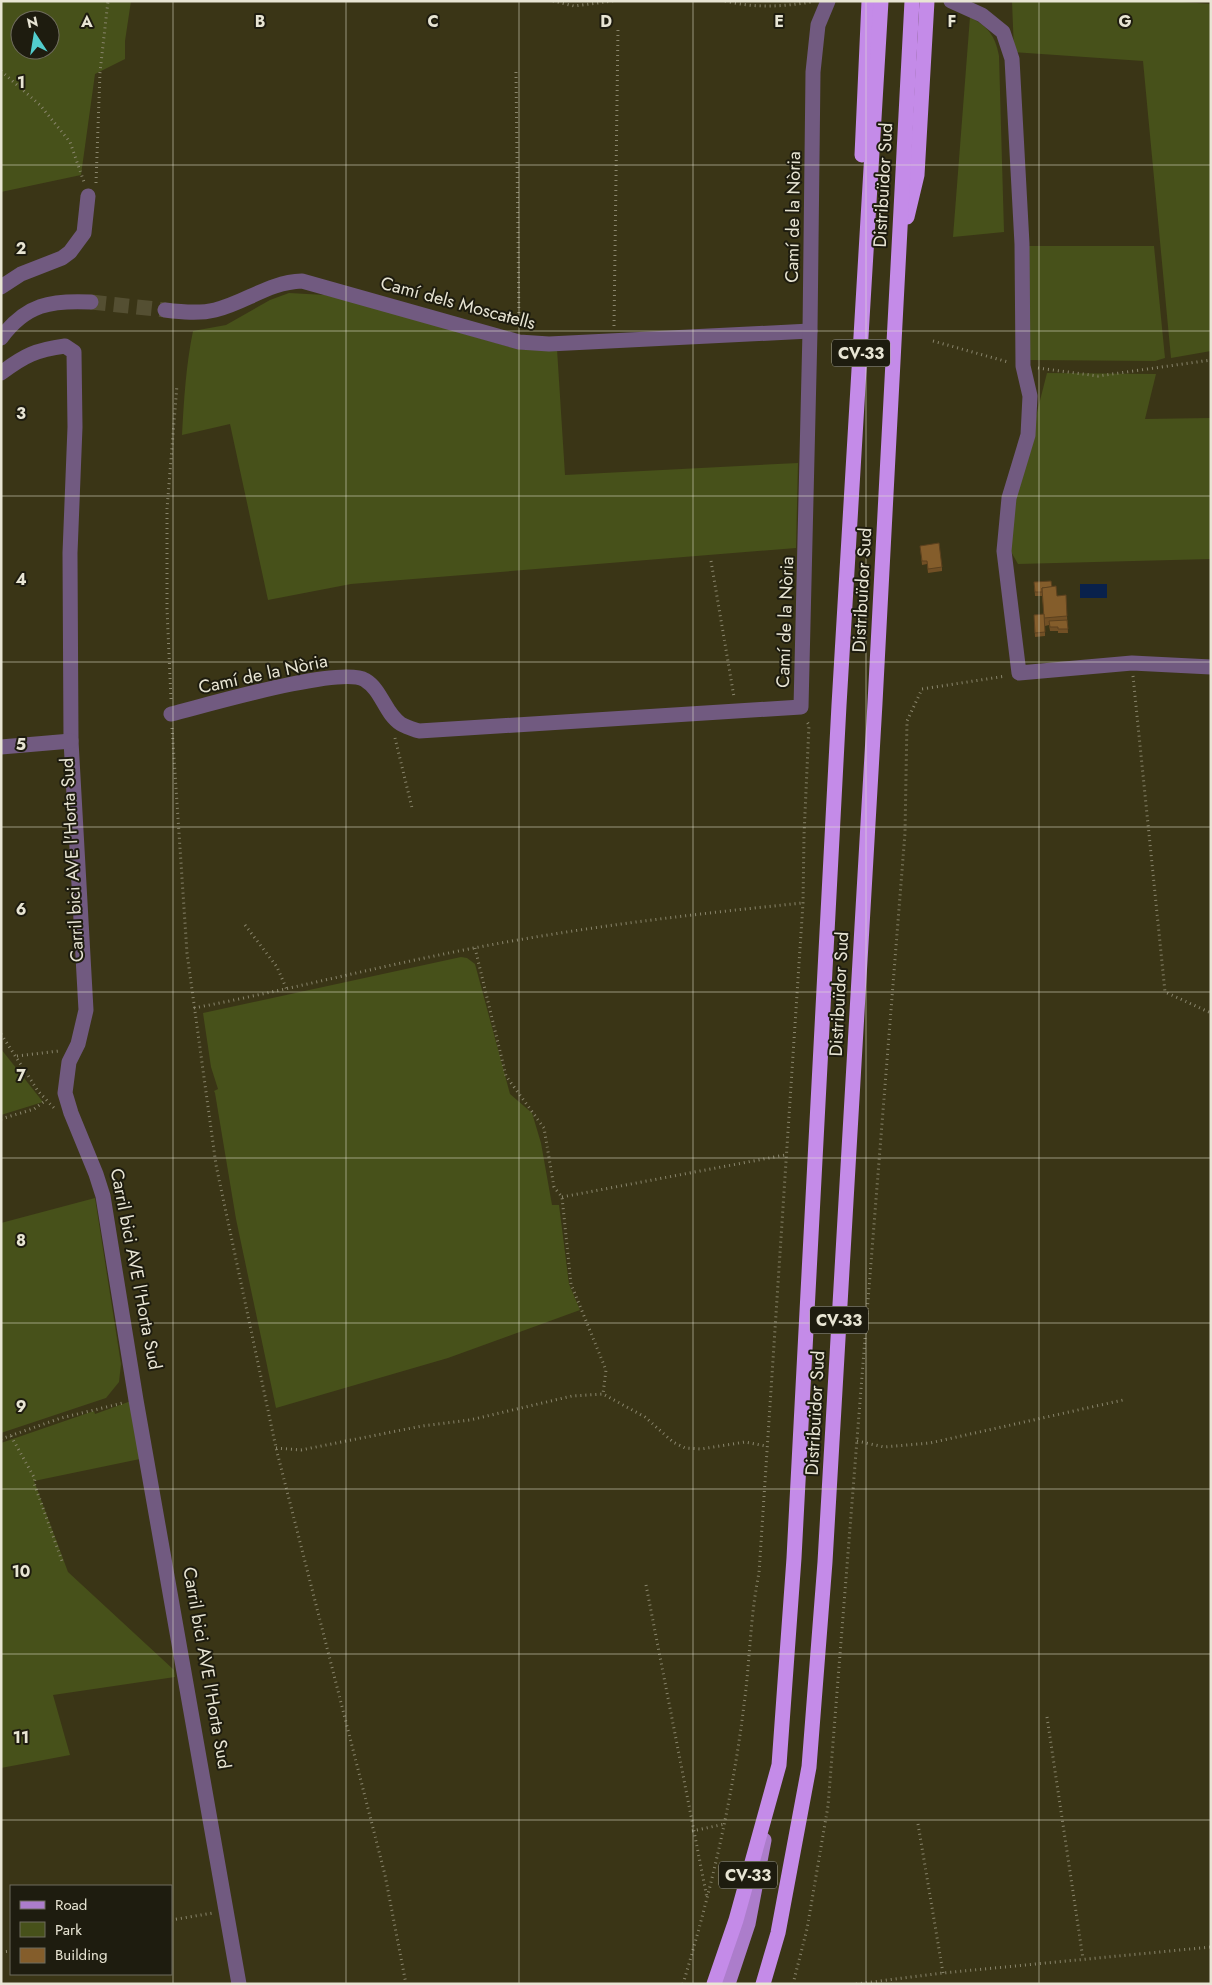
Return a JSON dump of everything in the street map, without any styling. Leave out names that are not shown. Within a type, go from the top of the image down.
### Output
[{"type":"highway","points":[[865,280],[861,180],[868,1]]},
{"type":"highway","name":"Distribuïdor Sud","points":[[778,1765],[794,1558],[839,706],[881,1]]},
{"type":"highway","name":"Distribuïdor Sud","points":[[763,1984],[778,1933],[809,1767],[821,1611],[874,722],[912,1]]},
{"type":"highway","points":[[898,260],[917,175],[927,1]]},
{"type":"highway","name":"CV-33","points":[[714,1984],[736,1920],[778,1765]]},
{"type":"main road","points":[[728,1984],[748,1924],[778,1765]]},
{"type":"street","name":"Camí de la Nòria","points":[[172,714],[290,684],[347,677],[364,679],[378,692],[400,724],[419,731],[801,707],[810,331],[813,72],[818,25],[828,1]]},
{"type":"street","points":[[951,1],[982,14],[1003,32],[1012,59],[1022,244],[1023,366],[1030,396],[1028,435],[1009,498],[1004,551],[1019,673],[1132,663],[1211,667]]},
{"type":"street","points":[[1,287],[21,274],[62,258],[70,252],[84,233],[88,196]]},
{"type":"street","name":"Camí dels Moscatells","points":[[165,310],[188,312],[214,310],[287,281],[302,281],[519,342],[549,344],[810,331]]},
{"type":"street","points":[[1,338],[12,323],[46,303],[67,301],[91,302]]},
{"type":"street","points":[[1,373],[24,356],[46,349],[66,346],[74,352],[75,427],[70,553],[71,741],[86,1010],[78,1044],[68,1062],[65,1094],[103,1196],[136,1400],[239,1984]]},
{"type":"street","points":[[1,747],[71,741]]},
{"type":"path","points":[[100,72],[108,1]]},
{"type":"path","points":[[553,1],[574,6],[613,1]]},
{"type":"path","points":[[725,1],[748,6],[784,7],[814,1]]},
{"type":"path","points":[[610,341],[614,331],[618,28]]},
{"type":"path","points":[[1,71],[40,105],[70,142],[88,196]]},
{"type":"path","points":[[516,72],[519,342]]},
{"type":"path","points":[[933,341],[1023,366],[1098,376],[1211,360]]},
{"type":"path","points":[[177,385],[167,509],[167,609],[172,714],[187,953],[216,1165],[276,1448],[385,1875],[406,1984]]},
{"type":"path","points":[[711,560],[736,710]]},
{"type":"path","points":[[1132,663],[1165,992],[1211,1013]]},
{"type":"path","points":[[793,1984],[807,1929],[828,1806],[905,833],[906,720],[922,690],[1019,673]]},
{"type":"path","points":[[683,1984],[708,1901],[725,1824],[744,1704],[752,1610],[759,1573],[803,903],[809,725],[801,707]]},
{"type":"path","points":[[388,708],[412,808]]},
{"type":"path","points":[[194,1008],[287,990],[475,948],[690,914],[803,903]]},
{"type":"path","points":[[245,925],[277,967],[287,990]]},
{"type":"path","points":[[475,948],[506,1076],[544,1128],[554,1187],[562,1197],[572,1284],[606,1370],[604,1394]]},
{"type":"path","points":[[1,1034],[18,1056],[51,1107],[71,1113]]},
{"type":"path","points":[[18,1056],[63,1051],[73,1054]]},
{"type":"path","points":[[1,1119],[34,1109],[46,1100]]},
{"type":"path","points":[[562,1197],[785,1155]]},
{"type":"path","points":[[276,1448],[301,1450],[422,1426],[470,1420],[572,1396],[604,1394],[645,1417],[673,1442],[685,1448],[701,1449],[745,1442],[766,1446]]},
{"type":"path","points":[[1,1439],[61,1418],[136,1400]]},
{"type":"path","points":[[857,1441],[884,1447],[930,1443],[1123,1400]]},
{"type":"path","points":[[11,1436],[35,1479],[34,1483],[62,1561]]},
{"type":"path","points":[[646,1585],[692,1831],[708,1901]]},
{"type":"path","points":[[1047,1717],[1082,1959]]},
{"type":"path","points":[[692,1831],[725,1824]]},
{"type":"path","points":[[918,1824],[943,1973]]},
{"type":"path","points":[[172,1920],[226,1910]]},
{"type":"path","points":[[856,1984],[943,1973],[1211,1947]]},
{"type":"green space","points":[[1,1],[131,1],[125,41],[125,59],[95,74],[81,175],[1,192]]},
{"type":"green space","points":[[1012,1],[1168,1],[1211,4],[1211,351],[1171,358],[1143,61],[1014,52]]},
{"type":"green space","points":[[970,17],[982,24],[990,32],[999,56],[1004,232],[953,237]]},
{"type":"green space","points":[[1023,246],[1154,246],[1165,358],[1155,361],[1028,360]]},
{"type":"green space","points":[[289,293],[325,295],[351,301],[510,347],[525,350],[557,349],[565,475],[798,463],[796,548],[351,584],[268,600],[230,424],[182,435],[187,369],[193,331],[226,325],[270,300]]},
{"type":"green space","points":[[1047,373],[1156,374],[1145,419],[1211,418],[1211,559],[1018,564],[1010,550],[1011,514]]},
{"type":"green space","points":[[461,957],[467,958],[475,964],[510,1094],[532,1113],[541,1143],[552,1205],[559,1205],[569,1284],[580,1310],[448,1358],[276,1408],[236,1219],[214,1091],[218,1089],[211,1067],[203,1013]]},
{"type":"green space","points":[[1,1049],[43,1102],[1,1115]]},
{"type":"green space","points":[[95,1198],[121,1364],[119,1382],[106,1398],[1,1433],[1,1223]]},
{"type":"green space","points":[[131,1401],[140,1459],[34,1481],[68,1572],[174,1670],[175,1677],[53,1695],[70,1755],[1,1768],[1,1443],[94,1411],[95,1414]]},
{"type":"water","points":[[1080,584],[1107,584],[1107,598],[1080,598]]},
{"type":"building","points":[[939,543],[942,567],[928,569],[927,561],[922,561],[920,546]]},
{"type":"building","points":[[1051,581],[1052,587],[1042,588],[1042,592],[1035,592],[1034,582]]},
{"type":"building","points":[[1056,586],[1057,596],[1066,595],[1067,616],[1044,618],[1042,588]]},
{"type":"building","points":[[1044,614],[1045,632],[1035,633],[1034,615]]},
{"type":"building","points":[[1067,620],[1068,629],[1050,627],[1049,621]]},
{"type":"tunnel","points":[[91,302],[165,310]]}]
